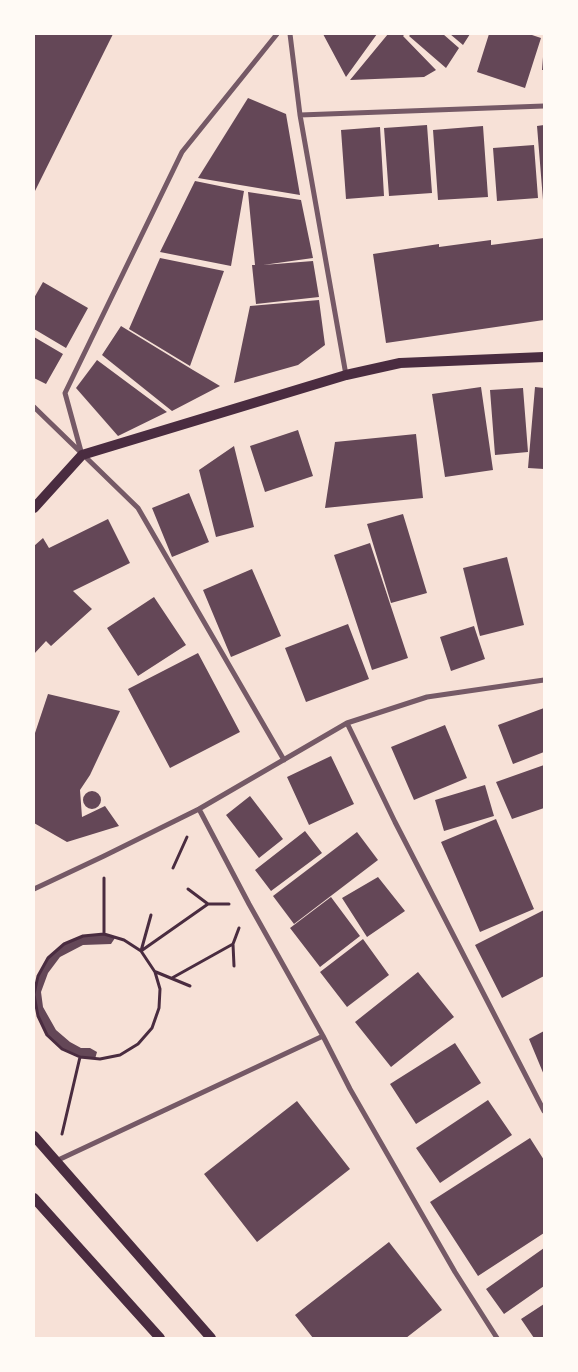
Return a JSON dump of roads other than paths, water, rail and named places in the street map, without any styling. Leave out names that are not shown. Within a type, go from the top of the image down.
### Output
[{"type":"main road","points":[[34,508],[82,455],[346,375],[400,363],[544,357]]},
{"type":"main road","points":[[34,1136],[211,1338]]},
{"type":"main road","points":[[34,1198],[158,1338]]},
{"type":"street","points":[[82,455],[65,393],[182,152],[277,34]]},
{"type":"street","points":[[290,34],[300,116],[346,375]]},
{"type":"street","points":[[300,116],[544,106]]},
{"type":"street","points":[[34,407],[138,508],[284,760]]},
{"type":"street","points":[[34,889],[199,809],[347,723],[427,696],[544,680]]},
{"type":"street","points":[[347,723],[395,822],[544,1111]]},
{"type":"street","points":[[199,809],[350,1089],[455,1272],[496,1338]]},
{"type":"street","points":[[56,1161],[323,1036]]}]
